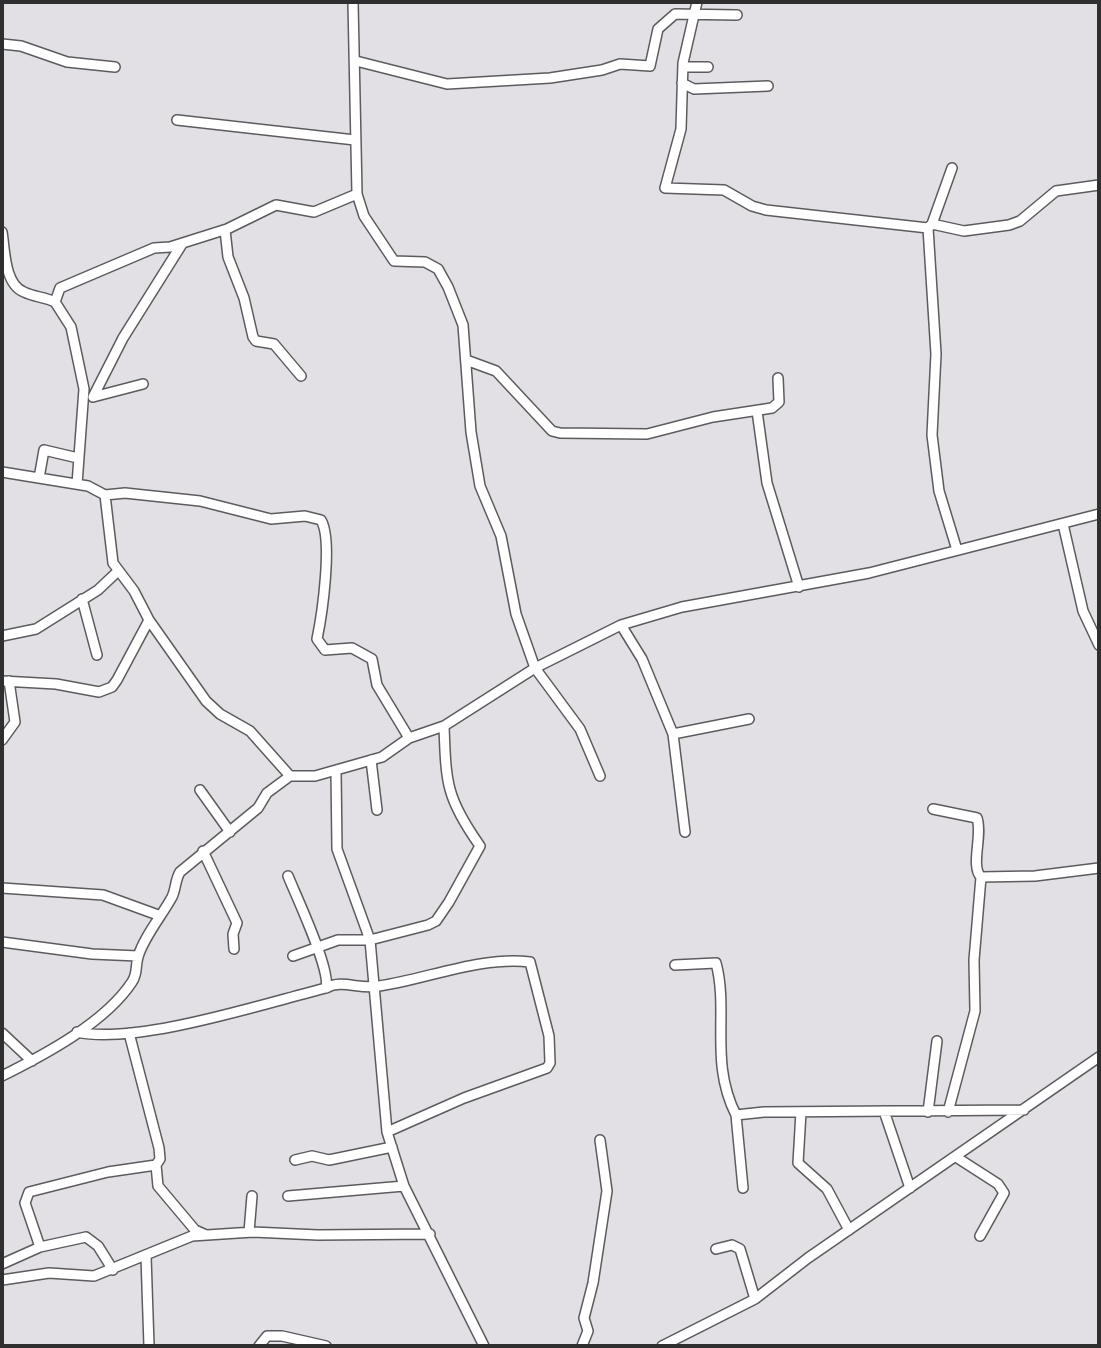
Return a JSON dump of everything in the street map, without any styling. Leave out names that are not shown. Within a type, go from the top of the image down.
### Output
[{"type":"street","points":[[353,2],[357,194],[364,216],[394,261],[425,262],[442,275],[463,325],[471,432],[482,493],[500,536],[514,606],[536,668],[580,729],[600,776]]},
{"type":"street","points":[[697,2],[683,67],[681,129],[665,188],[732,192],[752,206],[766,210],[964,231],[1009,225],[1020,221],[1056,191],[1099,185]]},
{"type":"street","points":[[356,61],[447,84],[550,78],[602,70],[620,64],[648,66],[653,62],[658,29],[676,14],[737,15]]},
{"type":"street","points":[[2,44],[21,46],[67,62],[115,67]]},
{"type":"street","points":[[683,67],[708,67]]},
{"type":"street","points":[[682,82],[694,89],[768,86]]},
{"type":"street","points":[[177,120],[355,140]]},
{"type":"street","points":[[952,169],[930,226],[936,354],[932,435],[939,491],[957,550]]},
{"type":"street","points":[[37,294],[60,288],[154,248],[182,244],[225,230],[276,205],[314,212],[357,194]]},
{"type":"street","points":[[225,230],[228,257],[244,298],[253,337],[256,341],[274,344],[301,376]]},
{"type":"street","points":[[2,232],[10,278],[22,291],[55,302],[71,327],[89,399]]},
{"type":"street","points":[[77,484],[89,399],[123,338],[182,244]]},
{"type":"street","points":[[2,288],[10,278]]},
{"type":"street","points":[[55,302],[60,288]]},
{"type":"street","points":[[466,360],[496,371],[552,431],[560,433],[647,434],[700,420],[777,406],[778,377]]},
{"type":"street","points":[[89,399],[143,384]]},
{"type":"street","points":[[757,411],[767,483],[799,587]]},
{"type":"street","points":[[39,478],[44,450],[79,458]]},
{"type":"street","points":[[2,472],[77,484],[105,495],[125,493],[200,501],[271,519],[305,516],[321,520],[327,553],[324,607],[317,639],[326,650],[352,648],[372,659],[377,685],[409,738]]},
{"type":"street","points":[[105,495],[108,546],[117,572],[134,591],[149,620],[206,701],[250,731],[290,776],[300,778],[371,760],[409,738],[444,726],[536,668],[621,625],[682,607],[799,587],[1099,514]]},
{"type":"street","points":[[1063,524],[1083,611],[1099,645]]},
{"type":"street","points":[[2,636],[36,629],[117,572]]},
{"type":"street","points":[[82,599],[97,655]]},
{"type":"street","points":[[2,740],[15,722],[5,681],[107,690],[117,680],[149,620]]},
{"type":"street","points":[[621,625],[642,660],[673,734],[685,832]]},
{"type":"street","points":[[673,734],[750,719]]},
{"type":"street","points":[[293,956],[338,940],[370,940],[436,921],[468,864],[481,850],[458,816],[451,797],[444,726]]},
{"type":"street","points":[[371,760],[377,810]]},
{"type":"street","points":[[336,771],[337,849],[370,940],[387,1132],[404,1186],[484,1346]]},
{"type":"street","points":[[2,1076],[32,1061],[77,1032],[115,1002],[138,972],[138,956],[158,915],[173,895],[174,882],[180,872],[258,808],[267,793],[290,776]]},
{"type":"street","points":[[200,790],[230,832]]},
{"type":"street","points":[[933,809],[977,818],[980,826],[977,870],[982,877],[974,960],[975,1011],[948,1112]]},
{"type":"street","points":[[203,851],[237,923],[233,934],[234,949]]},
{"type":"street","points":[[982,877],[1035,876],[1099,868]]},
{"type":"street","points":[[288,876],[303,906],[328,981],[326,988]]},
{"type":"street","points":[[2,888],[103,895],[158,915]]},
{"type":"street","points":[[2,943],[92,954],[138,956]]},
{"type":"street","points":[[77,1032],[104,1036],[129,1033],[326,988],[335,982],[376,987],[450,969],[530,962],[549,1036],[550,1063],[541,1072],[464,1098],[387,1132]]},
{"type":"street","points":[[675,965],[716,963],[719,1050],[736,1115],[743,1188]]},
{"type":"street","points":[[2,1033],[32,1061]]},
{"type":"street","points":[[129,1033],[159,1148],[160,1159],[156,1165],[158,1186],[195,1230],[204,1235]]},
{"type":"street","points":[[928,1112],[937,1041]]},
{"type":"street","points":[[662,1346],[755,1299],[849,1230],[1099,1057]]},
{"type":"street","points":[[736,1115],[1026,1110]]},
{"type":"street","points":[[884,1111],[910,1188]]},
{"type":"street","points":[[800,1112],[798,1163],[827,1189],[849,1230]]},
{"type":"street","points":[[582,1346],[587,1331],[584,1318],[593,1283],[607,1191],[600,1140]]},
{"type":"street","points":[[295,1160],[312,1156],[329,1160],[392,1147]]},
{"type":"street","points":[[956,1157],[998,1184],[1004,1193],[980,1236]]},
{"type":"street","points":[[40,1247],[25,1203],[29,1192],[108,1172],[156,1165]]},
{"type":"street","points":[[288,1196],[404,1186]]},
{"type":"street","points":[[249,1232],[252,1196]]},
{"type":"street","points":[[2,1280],[49,1273],[83,1278],[113,1270],[180,1239],[204,1235],[249,1232],[430,1234]]},
{"type":"street","points":[[2,1264],[40,1247],[86,1237],[98,1246],[113,1270]]},
{"type":"street","points":[[716,1249],[732,1245],[740,1249],[755,1299]]},
{"type":"street","points":[[146,1256],[149,1346]]},
{"type":"street","points":[[260,1346],[267,1336],[282,1336],[326,1346]]}]
